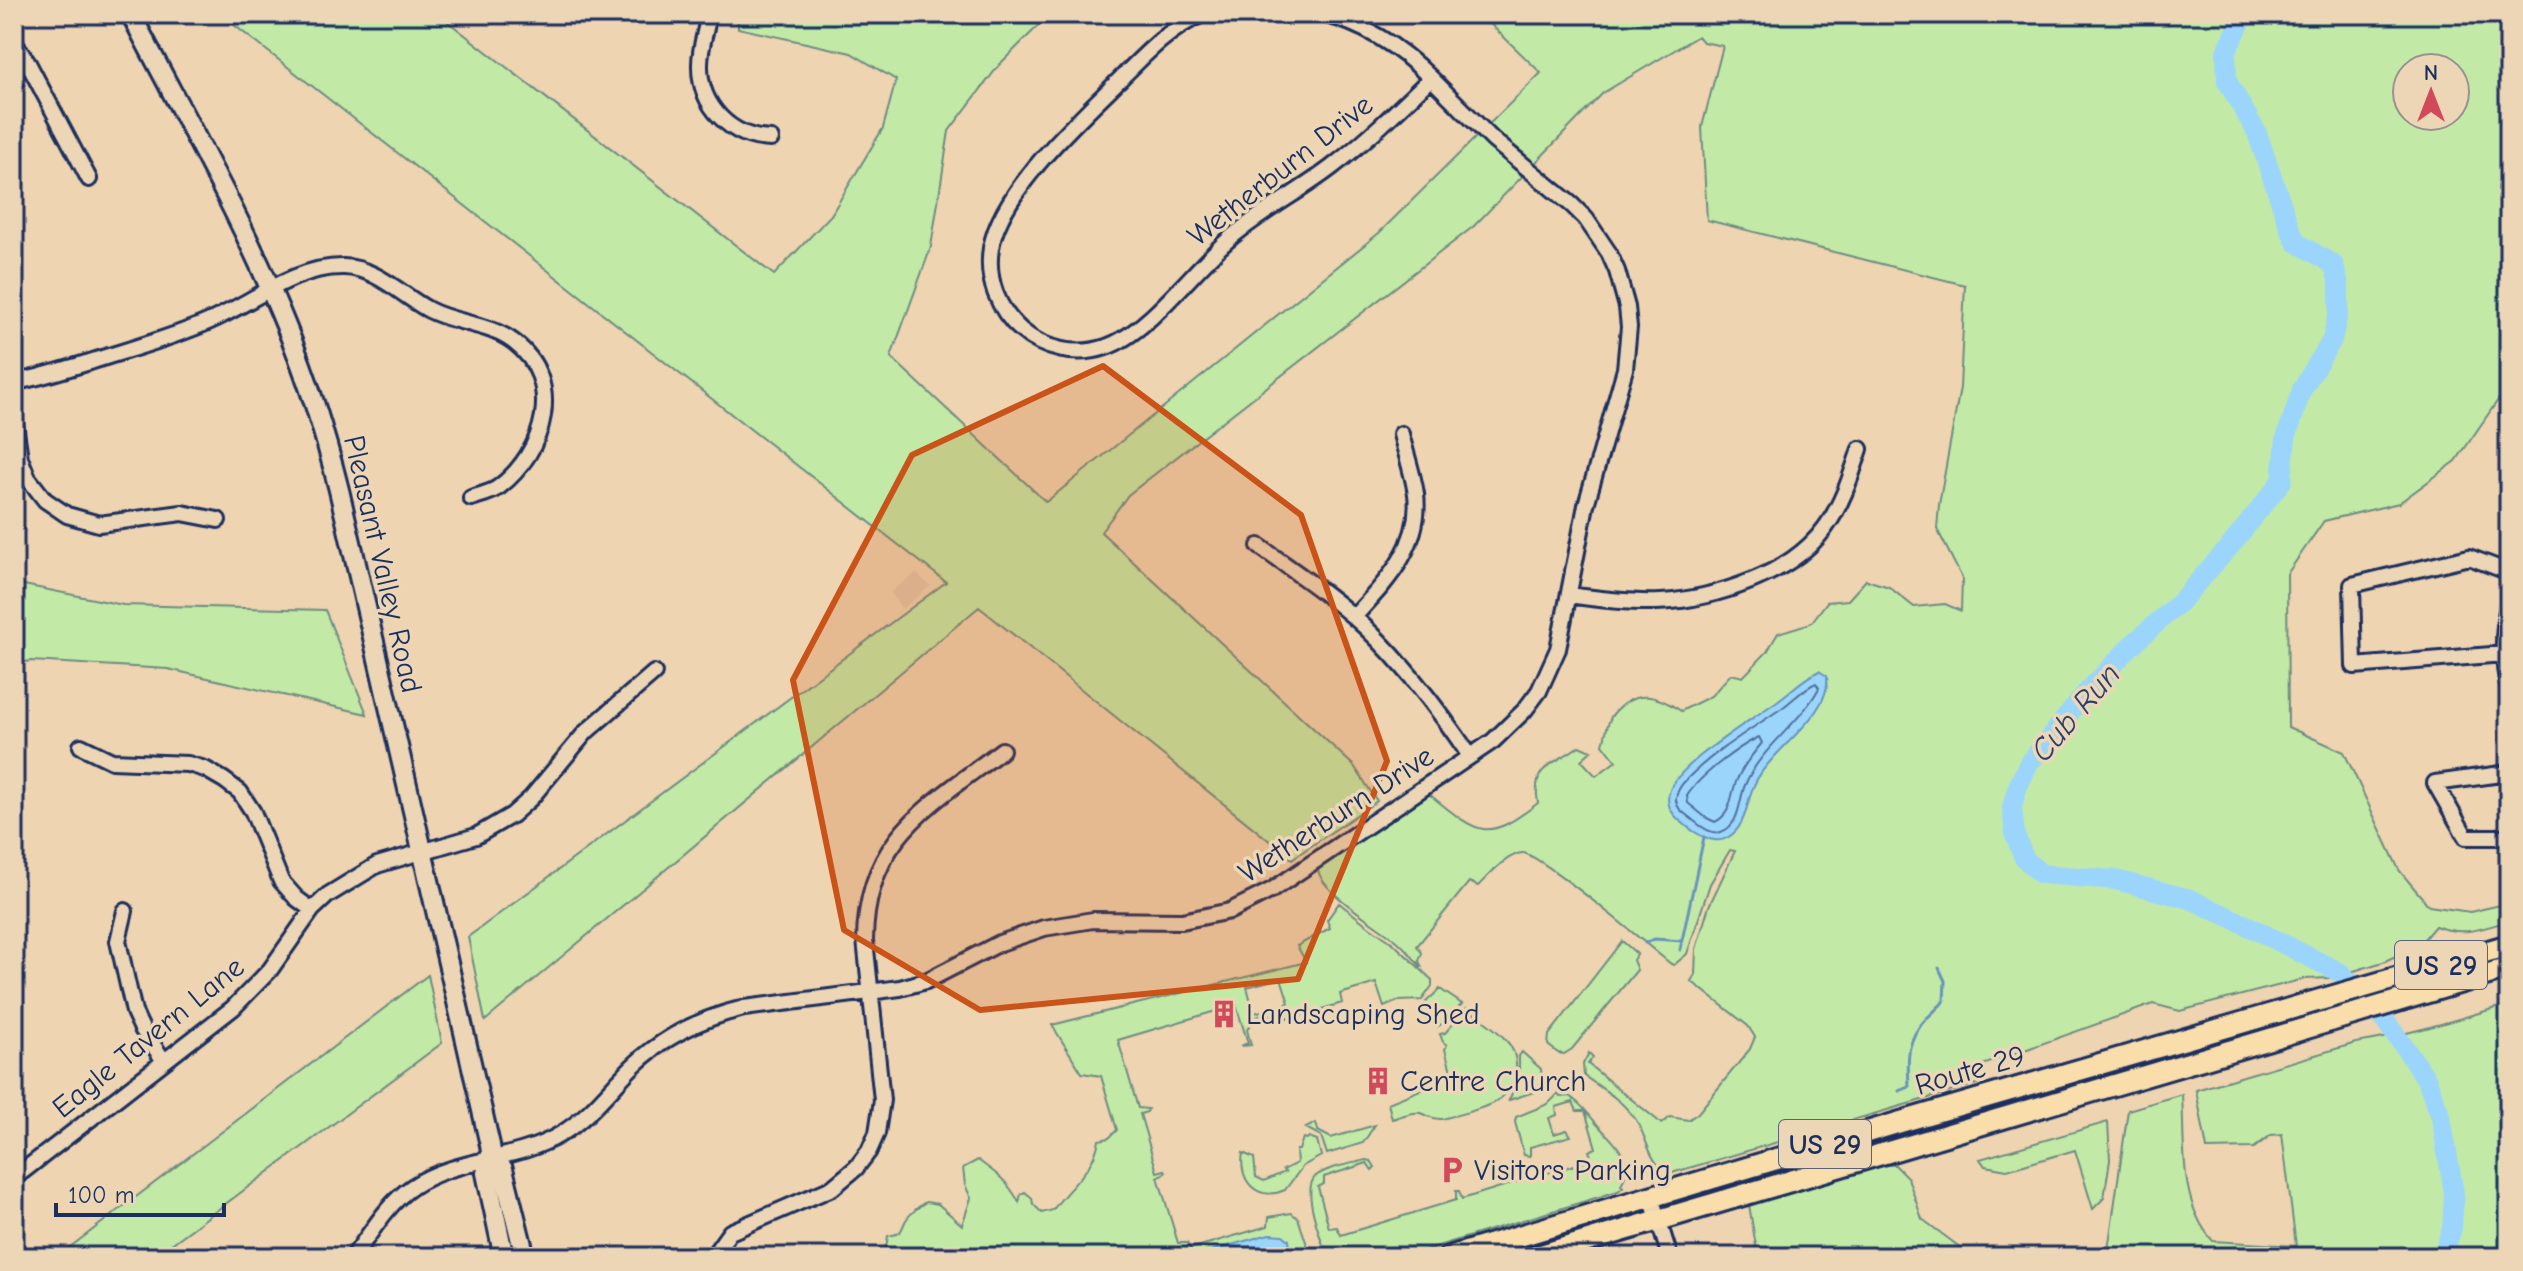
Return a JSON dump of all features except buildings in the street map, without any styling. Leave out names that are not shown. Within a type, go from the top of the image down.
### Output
[{"type":"main road","name":"Pleasant Valley Road","points":[[131,14],[270,290],[307,383],[330,454],[492,1159],[503,1169],[525,1257]]},
{"type":"main road","name":"Route 29","points":[[1449,1257],[2509,945]]},
{"type":"main road","name":"Route 29","points":[[1534,1257],[2509,968]]},
{"type":"main road","name":"Pleasant Valley Road","points":[[492,1159],[486,1173],[504,1257]]},
{"type":"street","points":[[709,14],[700,67],[708,100],[719,116],[733,128],[754,139],[771,139]]},
{"type":"street","name":"Wetherburn Drive","points":[[1202,14],[1166,35],[1062,136],[1033,170],[1000,220],[991,249],[990,275],[994,291],[1007,316],[1034,340],[1060,350],[1079,352],[1101,349],[1130,336],[1229,239],[1332,167],[1431,78]]},
{"type":"street","name":"Wetherburn Drive","points":[[353,1257],[386,1212],[413,1187],[439,1173],[525,1150],[560,1134],[585,1116],[648,1053],[703,1021],[744,1008],[871,993],[926,981],[1000,943],[1044,928],[1093,920],[1182,921],[1207,918],[1241,907],[1272,890],[1470,756],[1509,727],[1539,691],[1558,649],[1586,505],[1625,369],[1629,327],[1623,288],[1609,253],[1586,219],[1493,140],[1412,59],[1383,38],[1352,23],[1322,14]]},
{"type":"street","points":[[14,42],[89,179]]},
{"type":"street","points":[[14,382],[176,334],[219,317],[291,278],[326,268],[359,269],[384,280],[434,312],[492,330],[521,348],[533,363],[545,399],[542,427],[528,453],[501,485],[471,498]]},
{"type":"street","points":[[14,417],[20,458],[28,478],[45,500],[67,515],[99,524],[182,513],[218,520]]},
{"type":"street","points":[[1354,617],[1398,566],[1413,532],[1416,493],[1401,434]]},
{"type":"street","points":[[1569,595],[1638,603],[1680,601],[1725,591],[1776,571],[1802,553],[1824,529],[1838,507],[1860,449]]},
{"type":"street","points":[[1259,546],[1354,617],[1391,653],[1424,691],[1470,756]]},
{"type":"street","points":[[2504,654],[2354,666],[2352,585],[2469,557],[2509,572]]},
{"type":"street","points":[[2509,599],[2504,654],[2509,689]]},
{"type":"street","name":"Eagle Tavern Lane","points":[[14,1178],[251,992],[312,910],[328,895],[363,871],[392,859],[476,836],[512,815],[531,798],[586,732],[654,673]]},
{"type":"street","points":[[81,746],[107,760],[188,764],[224,780],[240,792],[253,812],[281,881],[312,910]]},
{"type":"street","points":[[712,1257],[730,1232],[832,1188],[856,1168],[869,1151],[877,1133],[882,1100],[865,917],[872,886],[884,857],[914,818],[1002,750]]},
{"type":"street","points":[[2509,773],[2435,783],[2466,837],[2509,837]]},
{"type":"street","points":[[125,911],[118,941],[134,1012],[164,1061]]},
{"type":"street","points":[[1651,1197],[1670,1257]]},
{"type":"highlighted area","points":[[1103,366],[1301,515],[1387,761],[1298,979],[980,1010],[844,930],[793,680],[912,455]]},
{"type":"shaded area","points":[[916,573],[931,586],[902,609],[890,592]]},
{"type":"green space","points":[[220,14],[438,14],[774,275],[831,215],[883,128],[896,80],[851,53],[738,28],[738,14],[1050,14],[1000,64],[949,131],[931,247],[891,357],[1046,502],[1379,233],[1541,73],[1480,14],[2509,14],[2509,384],[2456,461],[2399,503],[2324,521],[2287,574],[2288,727],[2344,752],[2399,870],[2429,906],[2470,912],[2509,903],[2509,921],[2464,931],[2435,926],[2419,945],[2383,962],[2331,978],[2304,979],[2180,1011],[2153,1004],[1977,1067],[1983,1082],[1671,1172],[1667,1166],[1662,1169],[1657,1164],[1631,1113],[1584,1076],[1583,1064],[1589,1053],[1593,1057],[1588,1064],[1662,1124],[1670,1117],[1688,1120],[1698,1113],[1750,1049],[1755,1037],[1748,1026],[1691,981],[1695,975],[1696,949],[1709,906],[1735,851],[1730,850],[1710,884],[1687,954],[1674,965],[1549,867],[1522,853],[1504,861],[1478,886],[1469,882],[1417,946],[1422,953],[1419,961],[1422,968],[1400,943],[1328,888],[1318,869],[1429,794],[1471,825],[1493,829],[1506,825],[1538,803],[1541,773],[1579,746],[1591,751],[1581,760],[1596,776],[1616,761],[1603,744],[1611,717],[1621,706],[1638,697],[1646,697],[1663,701],[1681,711],[1711,696],[1731,674],[1743,677],[1767,652],[1778,633],[1811,623],[1827,602],[1848,600],[1866,580],[1889,587],[1914,607],[1945,604],[1961,611],[1962,578],[1937,529],[1960,388],[1965,285],[1707,220],[1702,127],[1723,46],[1703,42],[1698,36],[1603,93],[1474,226],[1128,495],[1101,532],[1354,766],[1377,801],[1292,859],[979,607],[485,1021],[468,937],[946,582]]},
{"type":"green space","points":[[14,583],[123,605],[325,610],[367,714],[168,669],[31,661],[14,664]]},
{"type":"green space","points":[[1339,903],[1393,943],[1432,980],[1432,986],[1422,1000],[1398,1001],[1384,1007],[1376,983],[1340,994],[1342,1003],[1272,1022],[1268,1010],[1289,1003],[1281,978],[1247,987],[1254,1013],[1266,1010],[1267,1013],[1254,1018],[1247,1030],[1251,1045],[1241,1046],[1248,1043],[1236,1005],[1118,1040],[1138,1108],[1148,1109],[1140,1114],[1157,1172],[1166,1172],[1158,1177],[1178,1243],[1187,1243],[1190,1249],[1268,1226],[1269,1217],[1291,1213],[1298,1218],[1311,1257],[884,1257],[888,1236],[899,1233],[910,1215],[926,1202],[938,1204],[962,1225],[971,1198],[965,1185],[963,1168],[978,1160],[1005,1182],[1019,1202],[1021,1194],[1025,1192],[1042,1213],[1053,1210],[1086,1170],[1099,1140],[1109,1138],[1117,1130],[1101,1076],[1082,1073],[1052,1025],[1306,962],[1297,946],[1330,928],[1327,920]]},
{"type":"green space","points":[[1622,941],[1637,954],[1633,960],[1637,970],[1572,1049],[1564,1054],[1558,1053],[1548,1045],[1549,1035]]},
{"type":"green space","points":[[428,975],[442,1043],[154,1257],[57,1257]]},
{"type":"green space","points":[[1440,989],[1462,1004],[1438,1026],[1426,1002]]},
{"type":"green space","points":[[2509,1004],[2509,1257],[2107,1257],[2128,1110],[2182,1094],[2189,1190],[2202,1225],[2213,1241],[2296,1246],[2282,1134],[2271,1135],[2254,1148],[2207,1149],[2196,1090],[2356,1043],[2414,1031]]},
{"type":"green space","points":[[1467,1008],[1497,1031],[1513,1051],[1516,1070],[1508,1092],[1489,1105],[1442,1119],[1418,1113],[1392,1119],[1388,1103],[1423,1089],[1430,1077],[1451,1071],[1445,1049],[1447,1045],[1440,1034],[1445,1033]]},
{"type":"green space","points":[[1522,1052],[1541,1069],[1542,1083],[1534,1092],[1509,1100],[1519,1078],[1519,1056]]},
{"type":"green space","points":[[1558,1094],[1560,1097],[1569,1096],[1577,1102],[1620,1150],[1627,1171],[1621,1185],[1623,1187],[1618,1191],[1402,1257],[1327,1257],[1310,1192],[1316,1176],[1327,1170],[1366,1160],[1375,1167],[1372,1170],[1367,1163],[1324,1177],[1324,1184],[1318,1187],[1329,1228],[1337,1227],[1341,1235],[1456,1200],[1456,1191],[1462,1199],[1523,1180],[1525,1170],[1530,1178],[1592,1160],[1589,1151],[1596,1148],[1585,1111],[1577,1111],[1573,1102],[1556,1107],[1557,1115],[1549,1118],[1554,1134],[1567,1130],[1571,1136],[1530,1147],[1530,1156],[1524,1155],[1516,1117],[1548,1104]]},
{"type":"green space","points":[[2108,1122],[2110,1160],[2104,1198],[2093,1209],[2075,1150],[2007,1170],[1985,1166],[1980,1159]]},
{"type":"green space","points":[[1316,1123],[1318,1131],[1331,1138],[1375,1125],[1363,1143],[1327,1154],[1321,1136],[1306,1128]]},
{"type":"green space","points":[[1303,1138],[1317,1140],[1321,1156],[1303,1166],[1285,1190],[1275,1193],[1258,1191],[1247,1180],[1242,1163],[1243,1153],[1254,1158],[1256,1177],[1264,1181],[1297,1163],[1296,1150],[1299,1150]]},
{"type":"green space","points":[[1885,1165],[1895,1165],[1908,1178],[1922,1219],[1973,1257],[1763,1257],[1757,1252],[1749,1205]]},
{"type":"water","points":[[1819,671],[1827,676],[1823,698],[1810,719],[1759,776],[1738,829],[1723,840],[1710,839],[1679,820],[1671,811],[1668,799],[1675,781],[1686,769],[1718,742]]},
{"type":"water","points":[[1269,1234],[1283,1235],[1289,1240],[1287,1257],[1190,1257]]},
{"type":"waterway","name":"Cub Run","points":[[2245,14],[2226,52],[2227,81],[2257,133],[2296,242],[2334,265],[2339,284],[2339,310],[2332,340],[2302,389],[2286,438],[2282,481],[2180,602],[2133,644],[2086,693],[2029,763],[2012,807],[2015,835],[2024,858],[2041,874],[2116,880],[2190,899],[2341,973],[2403,1045],[2427,1080],[2441,1117],[2454,1193],[2452,1228],[2443,1257]]},
{"type":"waterway","points":[[1680,950],[1704,837]]},
{"type":"waterway","points":[[1645,943],[1655,939],[1682,941]]},
{"type":"waterway","points":[[1899,1091],[1909,1087],[1909,1052],[1914,1036],[1944,1001],[1945,981],[1939,968]]},
{"type":"place","name":"Landscaping Shed","points":[[1224,1014]]},
{"type":"place","name":"Centre Church","points":[[1378,1081]]},
{"type":"place","name":"Visitors Parking","points":[[1452,1170]]}]
